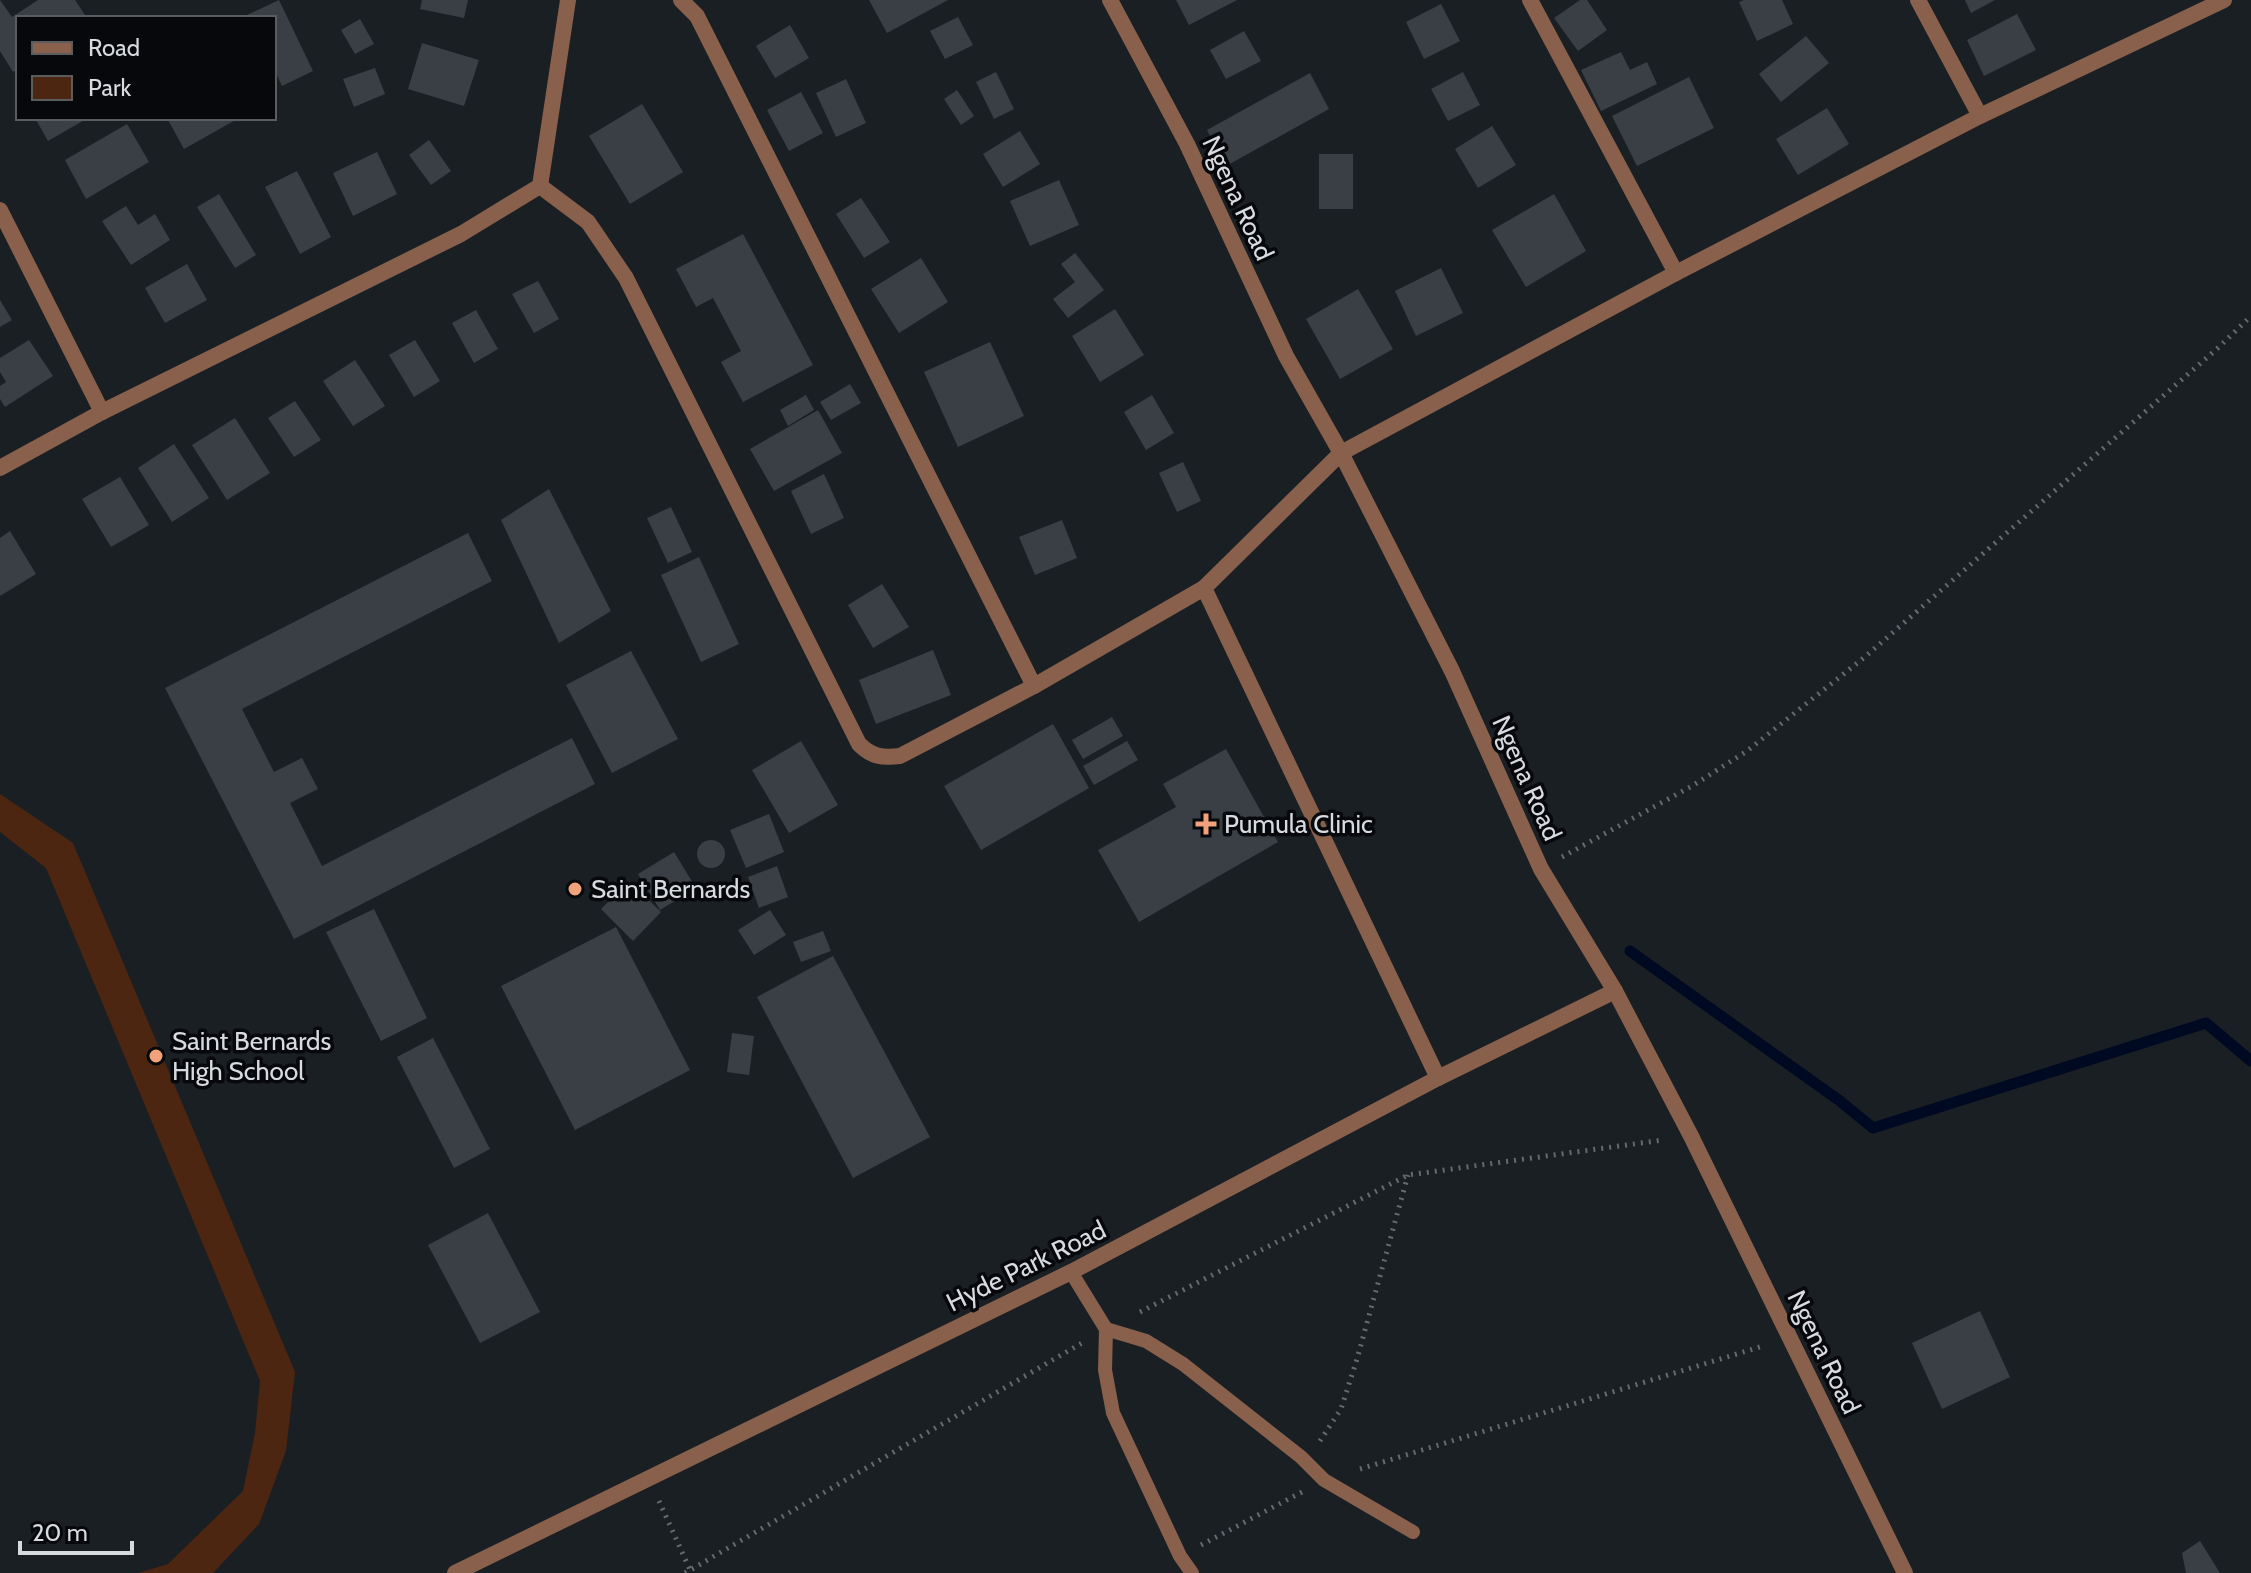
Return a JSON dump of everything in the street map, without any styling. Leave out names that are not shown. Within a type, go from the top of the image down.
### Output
[{"type":"street","points":[[540,186],[568,0]]},
{"type":"street","points":[[681,0],[697,16],[1034,686]]},
{"type":"street","name":"Ngena Road","points":[[1110,0],[1187,144],[1286,356],[1341,453],[1452,671],[1541,869],[1615,991],[1691,1136],[1905,1573]]},
{"type":"street","points":[[1530,0],[1676,273]]},
{"type":"street","points":[[1918,0],[1980,116]]},
{"type":"street","points":[[540,186],[588,222],[626,278],[859,744],[869,754],[882,758],[900,756],[1034,686],[1204,588],[1341,453],[1676,273],[1980,116],[2224,0]]},
{"type":"street","points":[[0,468],[102,412],[461,234],[540,186]]},
{"type":"street","points":[[0,210],[102,412]]},
{"type":"street","points":[[1204,588],[1438,1078]]},
{"type":"street","name":"Hyde Park Road","points":[[455,1573],[1071,1272],[1438,1078],[1615,991]]},
{"type":"lane","points":[[1071,1272],[1106,1329],[1105,1370],[1113,1413],[1180,1556],[1192,1573]]},
{"type":"lane","points":[[1106,1329],[1146,1341],[1183,1364],[1301,1457],[1324,1480],[1413,1532]]},
{"type":"path","points":[[1541,869],[1692,786],[1747,751],[1866,656],[2251,316]]},
{"type":"path","points":[[647,1477],[689,1572],[1106,1329],[1408,1175],[1691,1136]]},
{"type":"path","points":[[1301,1457],[1324,1438],[1341,1409],[1408,1175]]},
{"type":"path","points":[[1180,1556],[1324,1480],[1791,1337]]},
{"type":"green space","points":[[0,794],[73,843],[295,1372],[286,1451],[259,1524],[213,1573],[138,1573],[168,1564],[243,1491],[255,1433],[260,1381],[46,868],[0,832]]},
{"type":"building","points":[[0,0],[12,17],[38,0],[75,0],[86,16],[16,16],[16,70],[13,72],[0,51]]},
{"type":"building","points":[[279,0],[313,71],[282,86],[276,73],[276,16],[247,15]]},
{"type":"building","points":[[422,0],[468,0],[464,18],[420,9]]},
{"type":"building","points":[[869,0],[948,0],[887,33]]},
{"type":"building","points":[[1176,0],[1237,0],[1189,25]]},
{"type":"building","points":[[1580,0],[1587,0],[1607,30],[1578,51],[1554,18]]},
{"type":"building","points":[[1782,0],[1793,24],[1757,41],[1739,2]]},
{"type":"building","points":[[1965,0],[1995,0],[1971,13]]},
{"type":"building","points":[[1441,4],[1460,41],[1424,59],[1406,22]]},
{"type":"building","points":[[2017,14],[2036,50],[1984,76],[1967,40]]},
{"type":"building","points":[[958,17],[973,45],[945,59],[930,31]]},
{"type":"building","points":[[360,19],[374,44],[355,54],[341,30]]},
{"type":"building","points":[[790,25],[809,58],[775,78],[756,46]]},
{"type":"building","points":[[1244,31],[1261,61],[1226,79],[1210,50]]},
{"type":"building","points":[[1806,36],[1829,63],[1781,102],[1759,74]]},
{"type":"building","points":[[422,43],[479,60],[464,106],[408,89]]},
{"type":"building","points":[[1621,52],[1630,70],[1647,62],[1657,84],[1601,111],[1581,70]]},
{"type":"building","points":[[375,68],[385,94],[354,107],[343,79]]},
{"type":"building","points":[[996,72],[1014,109],[994,119],[976,82]]},
{"type":"building","points":[[1463,72],[1480,105],[1448,121],[1431,89]]},
{"type":"building","points":[[1310,73],[1329,109],[1226,166],[1207,130]]},
{"type":"building","points":[[1689,77],[1714,128],[1637,166],[1612,116]]},
{"type":"building","points":[[846,79],[866,123],[836,137],[816,93]]},
{"type":"building","points":[[957,90],[974,116],[961,125],[944,99]]},
{"type":"building","points":[[801,92],[823,133],[789,151],[767,110]]},
{"type":"building","points":[[642,104],[683,172],[630,204],[589,136]]},
{"type":"building","points":[[1827,108],[1849,144],[1798,175],[1776,139]]},
{"type":"building","points":[[36,120],[85,120],[48,141]]},
{"type":"building","points":[[168,120],[235,120],[184,149]]},
{"type":"building","points":[[127,124],[149,162],[86,199],[65,160]]},
{"type":"building","points":[[1492,126],[1516,165],[1478,188],[1455,149]]},
{"type":"building","points":[[1020,131],[1040,164],[1003,187],[983,154]]},
{"type":"building","points":[[429,140],[451,171],[431,185],[409,155]]},
{"type":"building","points":[[377,152],[397,194],[353,216],[333,173]]},
{"type":"building","points":[[1319,154],[1353,154],[1353,209],[1319,209]]},
{"type":"building","points":[[297,171],[331,237],[300,254],[265,187]]},
{"type":"building","points":[[1059,180],[1079,225],[1030,246],[1010,201]]},
{"type":"building","points":[[219,194],[256,255],[235,268],[197,207]]},
{"type":"building","points":[[1554,194],[1586,251],[1526,287],[1492,230]]},
{"type":"building","points":[[861,198],[890,242],[864,258],[836,214]]},
{"type":"building","points":[[126,206],[138,225],[155,214],[170,240],[131,265],[102,221]]},
{"type":"building","points":[[743,234],[813,365],[743,402],[721,362],[741,351],[713,298],[696,307],[676,269]]},
{"type":"building","points":[[1075,253],[1104,290],[1068,318],[1053,299],[1075,282],[1061,264]]},
{"type":"building","points":[[921,258],[948,302],[899,333],[871,289]]},
{"type":"building","points":[[187,264],[207,300],[165,323],[145,288]]},
{"type":"building","points":[[1441,268],[1463,313],[1416,336],[1395,291]]},
{"type":"building","points":[[538,281],[559,319],[534,333],[512,294]]},
{"type":"building","points":[[1358,289],[1393,349],[1340,379],[1306,319]]},
{"type":"building","points":[[0,300],[12,320],[0,327]]},
{"type":"building","points":[[1115,309],[1144,355],[1100,382],[1072,336]]},
{"type":"building","points":[[476,310],[498,349],[474,363],[452,323]]},
{"type":"building","points":[[29,340],[53,376],[5,407],[0,399],[0,386],[6,382],[0,372],[0,358]]},
{"type":"building","points":[[415,340],[440,381],[414,397],[389,355]]},
{"type":"building","points":[[990,342],[1024,416],[958,447],[924,372]]},
{"type":"building","points":[[355,360],[385,406],[353,426],[323,381]]},
{"type":"building","points":[[850,384],[861,403],[831,420],[820,402]]},
{"type":"building","points":[[806,395],[814,410],[788,426],[780,410]]},
{"type":"building","points":[[1152,395],[1174,433],[1146,450],[1124,412]]},
{"type":"building","points":[[295,401],[321,440],[294,457],[268,418]]},
{"type":"building","points":[[818,410],[842,453],[774,491],[750,449]]},
{"type":"building","points":[[235,418],[270,473],[227,500],[192,445]]},
{"type":"building","points":[[174,444],[209,498],[172,522],[138,468]]},
{"type":"building","points":[[1183,462],[1201,501],[1177,512],[1159,473]]},
{"type":"building","points":[[824,474],[844,518],[811,534],[791,491]]},
{"type":"building","points":[[120,477],[149,525],[111,547],[82,499]]},
{"type":"building","points":[[549,489],[611,611],[559,643],[501,520]]},
{"type":"building","points":[[671,507],[692,552],[668,563],[647,518]]},
{"type":"building","points":[[1062,520],[1077,558],[1035,575],[1019,537]]},
{"type":"building","points":[[10,531],[36,574],[0,596],[0,538]]},
{"type":"building","points":[[468,533],[492,581],[242,709],[274,772],[302,758],[318,789],[290,803],[322,866],[572,738],[595,784],[294,939],[165,688]]},
{"type":"building","points":[[699,557],[739,644],[701,662],[661,575]]},
{"type":"building","points":[[882,584],[909,627],[873,648],[848,605]]},
{"type":"building","points":[[933,650],[951,695],[876,724],[859,680]]},
{"type":"building","points":[[631,651],[678,739],[612,773],[566,685]]},
{"type":"building","points":[[1112,717],[1123,736],[1083,759],[1072,740]]},
{"type":"building","points":[[1053,724],[1089,788],[981,850],[944,786]]},
{"type":"building","points":[[801,741],[838,805],[789,833],[752,770]]},
{"type":"building","points":[[1127,741],[1138,760],[1094,785],[1083,766]]},
{"type":"building","name":"Pumula Clinic","points":[[1226,749],[1278,842],[1139,922],[1098,850],[1176,807],[1163,784]]},
{"type":"building","points":[[769,814],[784,852],[746,868],[730,830]]},
{"type":"building","points":[[711,840],[721,844],[725,854],[721,864],[711,868],[701,864],[697,854],[701,844]]},
{"type":"building","points":[[674,852],[696,888],[660,910],[638,874]]},
{"type":"building","points":[[777,866],[788,897],[759,908],[748,877]]},
{"type":"building","points":[[629,881],[661,912],[633,941],[601,909]]},
{"type":"building","points":[[374,909],[427,1018],[381,1041],[326,932]]},
{"type":"building","points":[[770,910],[786,935],[754,955],[738,930]]},
{"type":"building","points":[[616,927],[690,1070],[575,1130],[501,986]]},
{"type":"building","points":[[823,931],[831,951],[801,962],[793,942]]},
{"type":"building","points":[[833,956],[930,1137],[853,1178],[757,997]]},
{"type":"building","points":[[732,1033],[754,1036],[749,1075],[727,1072]]},
{"type":"building","points":[[433,1038],[490,1149],[454,1168],[397,1057]]},
{"type":"building","points":[[488,1213],[540,1312],[480,1343],[428,1245]]},
{"type":"building","points":[[1980,1311],[2010,1377],[1942,1409],[1912,1343]]},
{"type":"building","points":[[2200,1541],[2220,1573],[2186,1573],[2182,1553]]},
{"type":"waterway","points":[[1630,951],[1873,1128],[2206,1023],[2251,1061]]},
{"type":"place","name":"Pumula Clinic","points":[[1206,824]]},
{"type":"place","name":"Saint Bernards","points":[[575,889]]},
{"type":"place","name":"Saint Bernards High School","points":[[156,1056]]}]
